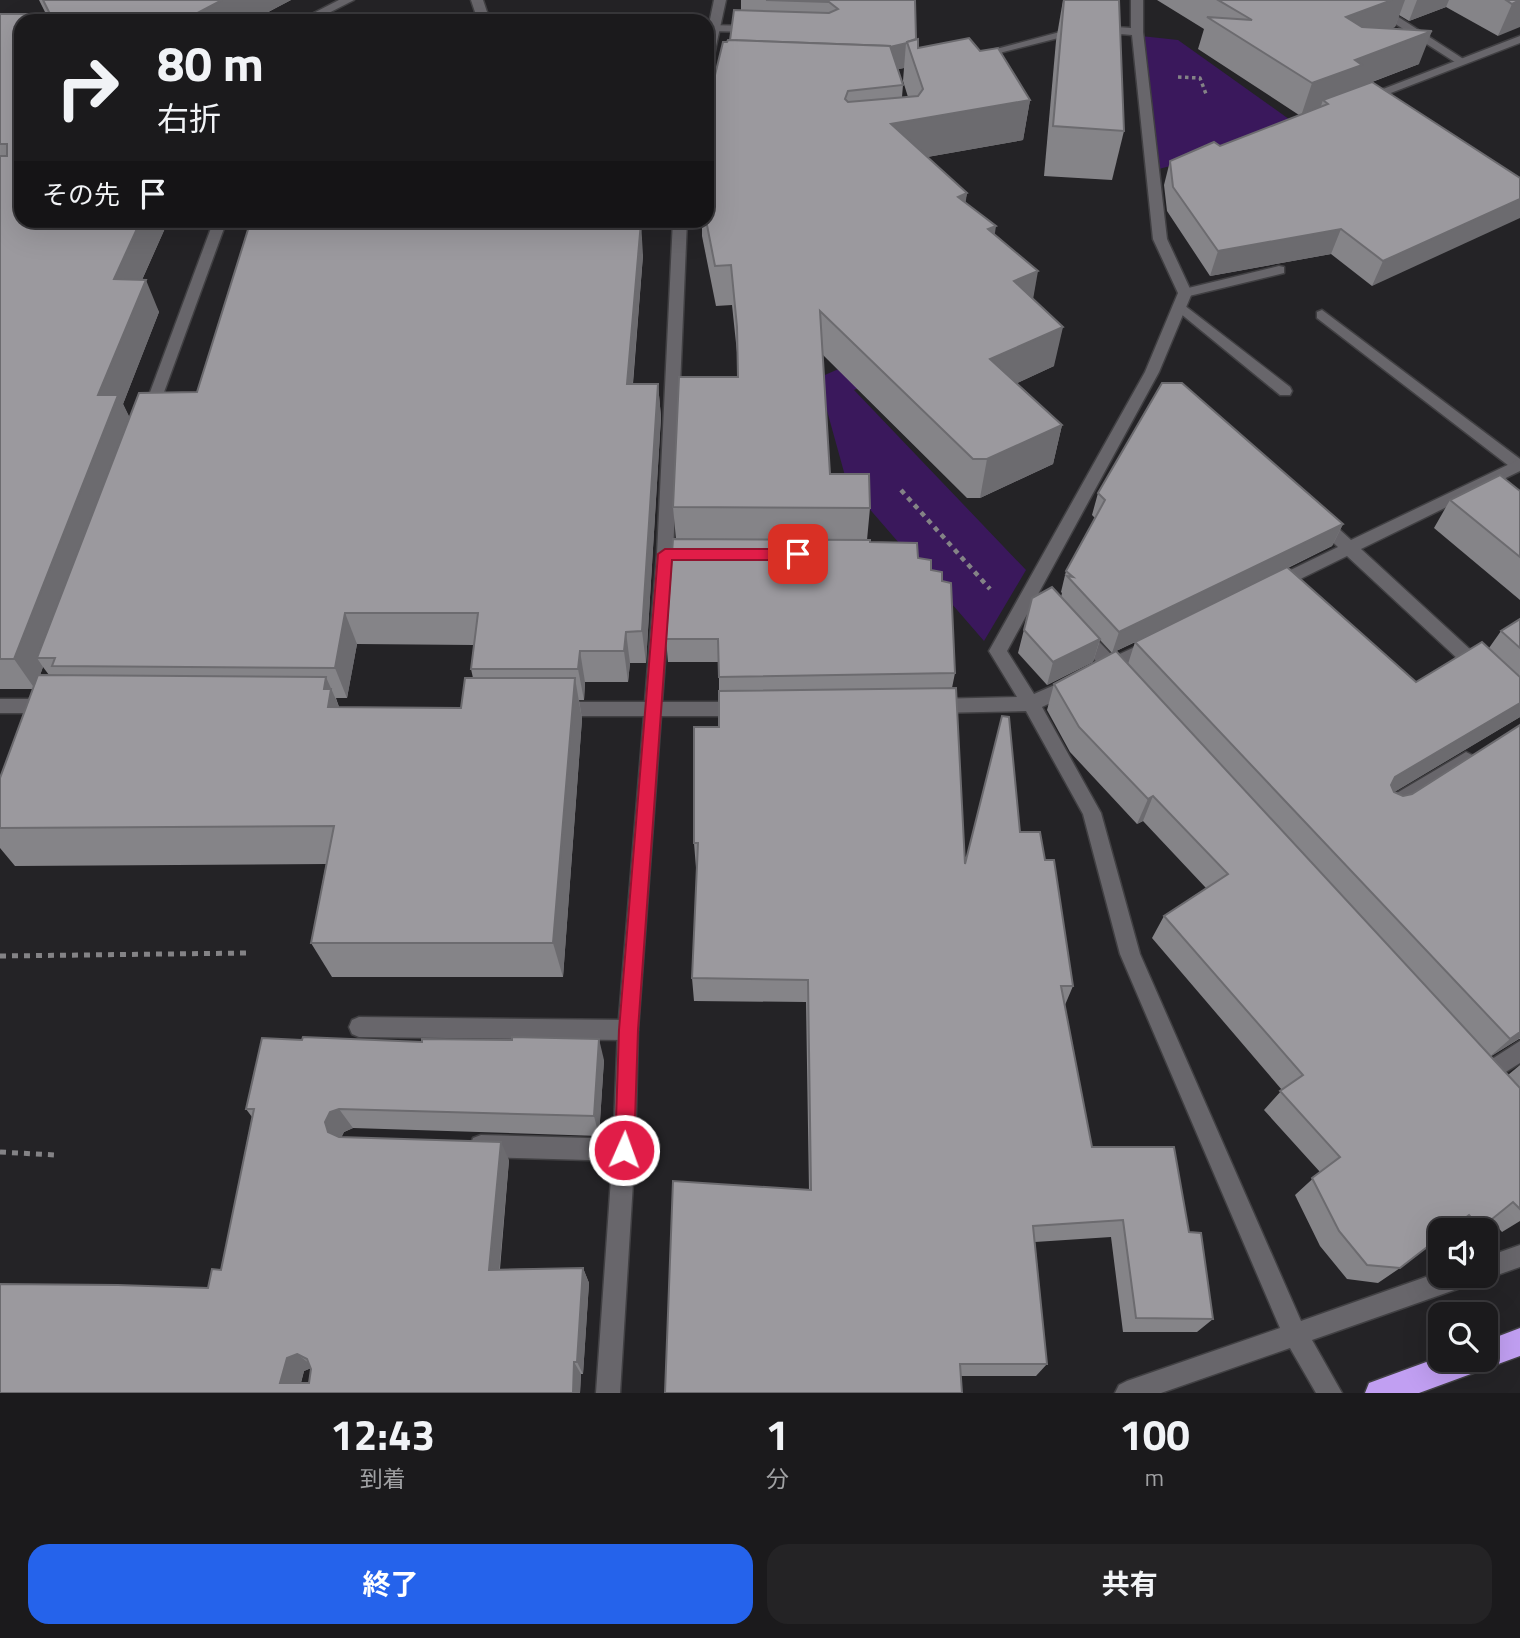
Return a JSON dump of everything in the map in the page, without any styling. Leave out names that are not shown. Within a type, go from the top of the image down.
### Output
[{"type":"highway","points":[[1498,1350],[1520,1342]]},
{"type":"highway","points":[[1379,1393],[1438,1372]]},
{"type":"street","points":[[319,14],[348,0]]},
{"type":"street","points":[[714,17],[720,0]]},
{"type":"street","points":[[1137,0],[1137,32],[1160,173],[1160,239],[1182,300],[1285,391]]},
{"type":"street","points":[[1364,0],[1462,62]]},
{"type":"street","points":[[714,28],[765,30]]},
{"type":"street","points":[[957,61],[1086,28],[1137,32]]},
{"type":"street","points":[[1367,102],[1520,39]]},
{"type":"street","points":[[714,72],[748,73]]},
{"type":"street","points":[[143,430],[218,228]]},
{"type":"street","points":[[608,1393],[624,1150],[628,1030],[653,710],[672,554],[680,228]]},
{"type":"street","points":[[1182,300],[1279,270]]},
{"type":"street","points":[[1182,300],[1158,377],[1040,590],[1016,618],[998,651],[1092,813],[1130,954],[1295,1335],[1329,1393]]},
{"type":"street","points":[[1255,595],[1519,464],[1322,315]]},
{"type":"street","points":[[1309,511],[1490,678]]},
{"type":"street","points":[[1063,615],[1130,686]]},
{"type":"street","points":[[910,706],[1031,704],[1171,636]]},
{"type":"street","points":[[0,706],[69,706]]},
{"type":"street","points":[[542,709],[761,708]]},
{"type":"street","points":[[1385,810],[1486,747]]},
{"type":"street","points":[[359,1027],[628,1030]]},
{"type":"street","points":[[1485,1075],[1520,1051]]},
{"type":"street","points":[[461,1145],[624,1150]]},
{"type":"street","points":[[1498,1264],[1520,1256]]},
{"type":"street","points":[[1127,1393],[1429,1288]]},
{"type":"path","points":[[901,490],[1016,618]]},
{"type":"path","points":[[0,956],[247,953]]},
{"type":"path","points":[[0,1152],[55,1154]]},
{"type":"shaded area","points":[[1141,36],[1178,40],[1293,122],[1159,169]]},
{"type":"shaded area","points":[[882,350],[907,366],[854,390],[1026,570],[984,641],[847,483],[818,378]]},
{"type":"building","points":[[43,0],[222,0],[195,14],[50,14]]},
{"type":"building","points":[[766,0],[915,0],[916,39],[890,47],[730,40],[734,10],[829,13],[838,9],[829,2]]},
{"type":"building","points":[[1064,0],[1119,0],[1124,131],[1053,126]]},
{"type":"building","points":[[1218,0],[1392,0],[1346,17],[1362,27],[1432,31],[1355,60],[1362,65],[1312,83],[1207,17],[1252,20]]},
{"type":"building","points":[[0,14],[14,14],[14,228],[137,228],[114,279],[146,280],[98,395],[118,395],[14,659],[0,659],[0,156],[7,156],[7,144],[0,144]]},
{"type":"building","points":[[969,38],[980,51],[998,48],[1030,100],[891,124],[967,193],[958,197],[996,226],[988,229],[1038,271],[1014,281],[1063,327],[990,359],[1062,425],[987,459],[973,459],[820,311],[830,474],[869,474],[870,508],[673,507],[679,377],[738,377],[737,327],[731,265],[715,266],[708,228],[714,228],[714,79],[723,42],[728,40],[890,46],[903,85],[848,91],[845,99],[848,102],[918,96],[923,89],[907,42],[918,39],[918,48]]},
{"type":"building","points":[[1372,82],[1520,178],[1520,199],[1383,261],[1341,229],[1218,251],[1173,187],[1170,161],[1214,142],[1220,146],[1328,104],[1323,100]]},
{"type":"building","points":[[248,228],[640,228],[627,384],[658,384],[642,631],[626,632],[624,651],[580,651],[578,669],[471,669],[478,613],[345,613],[335,668],[52,666],[55,658],[37,658],[139,393],[197,392]]},
{"type":"building","points":[[1162,383],[1182,383],[1343,524],[1119,632],[1067,576],[1073,577],[1066,571],[1105,500],[1098,493]]},
{"type":"building","points":[[1500,475],[1520,491],[1520,557],[1450,500]]},
{"type":"building","points":[[673,539],[870,540],[917,543],[918,558],[931,560],[931,570],[942,572],[942,581],[951,583],[955,673],[719,677],[718,639],[666,639]]},
{"type":"building","points":[[1287,567],[1416,682],[1482,642],[1520,677],[1520,703],[1395,777],[1391,785],[1394,792],[1403,796],[1412,794],[1520,725],[1520,1032],[1510,1039],[1135,642]]},
{"type":"building","points":[[1052,587],[1100,639],[1053,662],[1024,630],[1032,598]]},
{"type":"building","points":[[1520,619],[1520,648],[1501,631]]},
{"type":"building","points":[[1116,651],[1520,1088],[1520,1209],[1513,1202],[1493,1218],[1472,1218],[1469,1215],[1465,1218],[1428,1218],[1428,1246],[1400,1268],[1367,1265],[1339,1231],[1312,1178],[1340,1157],[1280,1091],[1303,1075],[1164,916],[1228,874],[1153,796],[1148,799],[1079,727],[1054,684]]},
{"type":"building","points":[[38,675],[326,677],[324,689],[331,689],[328,707],[461,708],[465,678],[575,678],[553,943],[311,943],[334,826],[0,828],[0,778]]},
{"type":"building","points":[[956,688],[965,864],[1002,716],[1009,717],[1020,832],[1040,832],[1045,860],[1054,860],[1073,986],[1061,986],[1092,1147],[1174,1147],[1189,1232],[1201,1233],[1213,1319],[1136,1318],[1123,1220],[1033,1226],[1047,1364],[960,1364],[962,1393],[665,1393],[673,1181],[811,1190],[808,980],[692,978],[698,843],[694,843],[694,727],[719,727],[719,691]]},
{"type":"building","points":[[303,1037],[422,1042],[422,1039],[512,1040],[512,1037],[599,1039],[594,1116],[339,1109],[330,1112],[325,1122],[328,1132],[339,1137],[501,1142],[489,1270],[583,1268],[573,1393],[0,1393],[0,1284],[208,1288],[212,1269],[221,1270],[254,1109],[246,1109],[262,1038],[302,1040]],"holes":[[[297,1354],[307,1359],[311,1369],[309,1383],[280,1383],[287,1358]]]},
{"type":"route","points":[[624,1150],[628,1030],[665,554],[798,554]]}]
